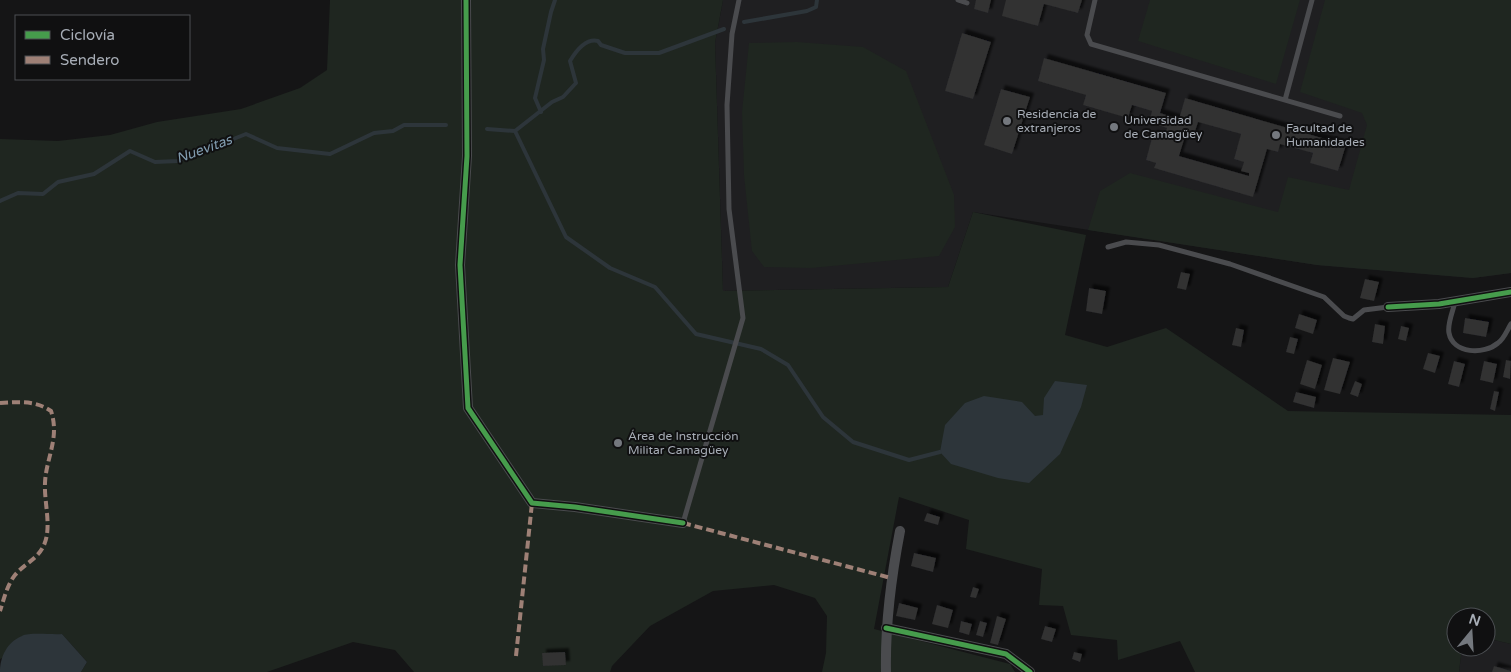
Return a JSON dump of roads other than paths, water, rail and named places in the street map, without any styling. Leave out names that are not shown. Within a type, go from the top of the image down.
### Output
[{"type":"street","points":[[466,0],[467,156],[460,265],[468,408],[532,503],[575,507],[683,523]]},
{"type":"street","points":[[1388,307],[1455,302],[1511,292]]},
{"type":"street","points":[[886,672],[886,628],[891,578],[900,531]]},
{"type":"street","points":[[886,628],[1006,654],[1030,672]]},
{"type":"lane","points":[[683,523],[744,318],[728,209],[727,105],[732,34],[740,0]]},
{"type":"lane","points":[[958,0],[967,3]]},
{"type":"lane","points":[[1095,0],[1086,35],[1091,44],[1340,116]]},
{"type":"lane","points":[[1285,100],[1312,0]]},
{"type":"lane","points":[[1108,247],[1126,242],[1159,245],[1230,264],[1324,297],[1344,316],[1353,319],[1364,310],[1388,307]]},
{"type":"lane","points":[[1455,302],[1448,331],[1453,342],[1462,349],[1488,349],[1499,342],[1511,324]]},
{"type":"waterway","points":[[541,112],[535,98],[544,60],[543,49],[555,0]]},
{"type":"waterway","points":[[744,22],[807,11],[816,7],[817,0]]},
{"type":"waterway","points":[[487,129],[515,131],[552,102],[563,97],[576,83],[570,61],[578,49],[589,41],[598,41],[601,45],[625,53],[659,53],[724,29]]},
{"type":"waterway","name":"Nuevitas","points":[[0,201],[18,193],[43,194],[58,182],[94,174],[130,151],[155,162],[178,161],[246,134],[277,148],[330,154],[374,133],[393,131],[404,125],[446,125]]},
{"type":"waterway","points":[[515,131],[566,237],[610,268],[655,287],[696,334],[761,349],[788,365],[823,417],[853,442],[909,460],[940,452]]},
{"type":"place","name":"Residencia de extranjeros","points":[[1007,121]]},
{"type":"place","name":"Universidad de Camagüey","points":[[1114,127]]},
{"type":"place","name":"Facultad de Humanidades","points":[[1276,135]]},
{"type":"place","name":"Área de Instrucción Militar Camagüey","points":[[618,443]]}]
